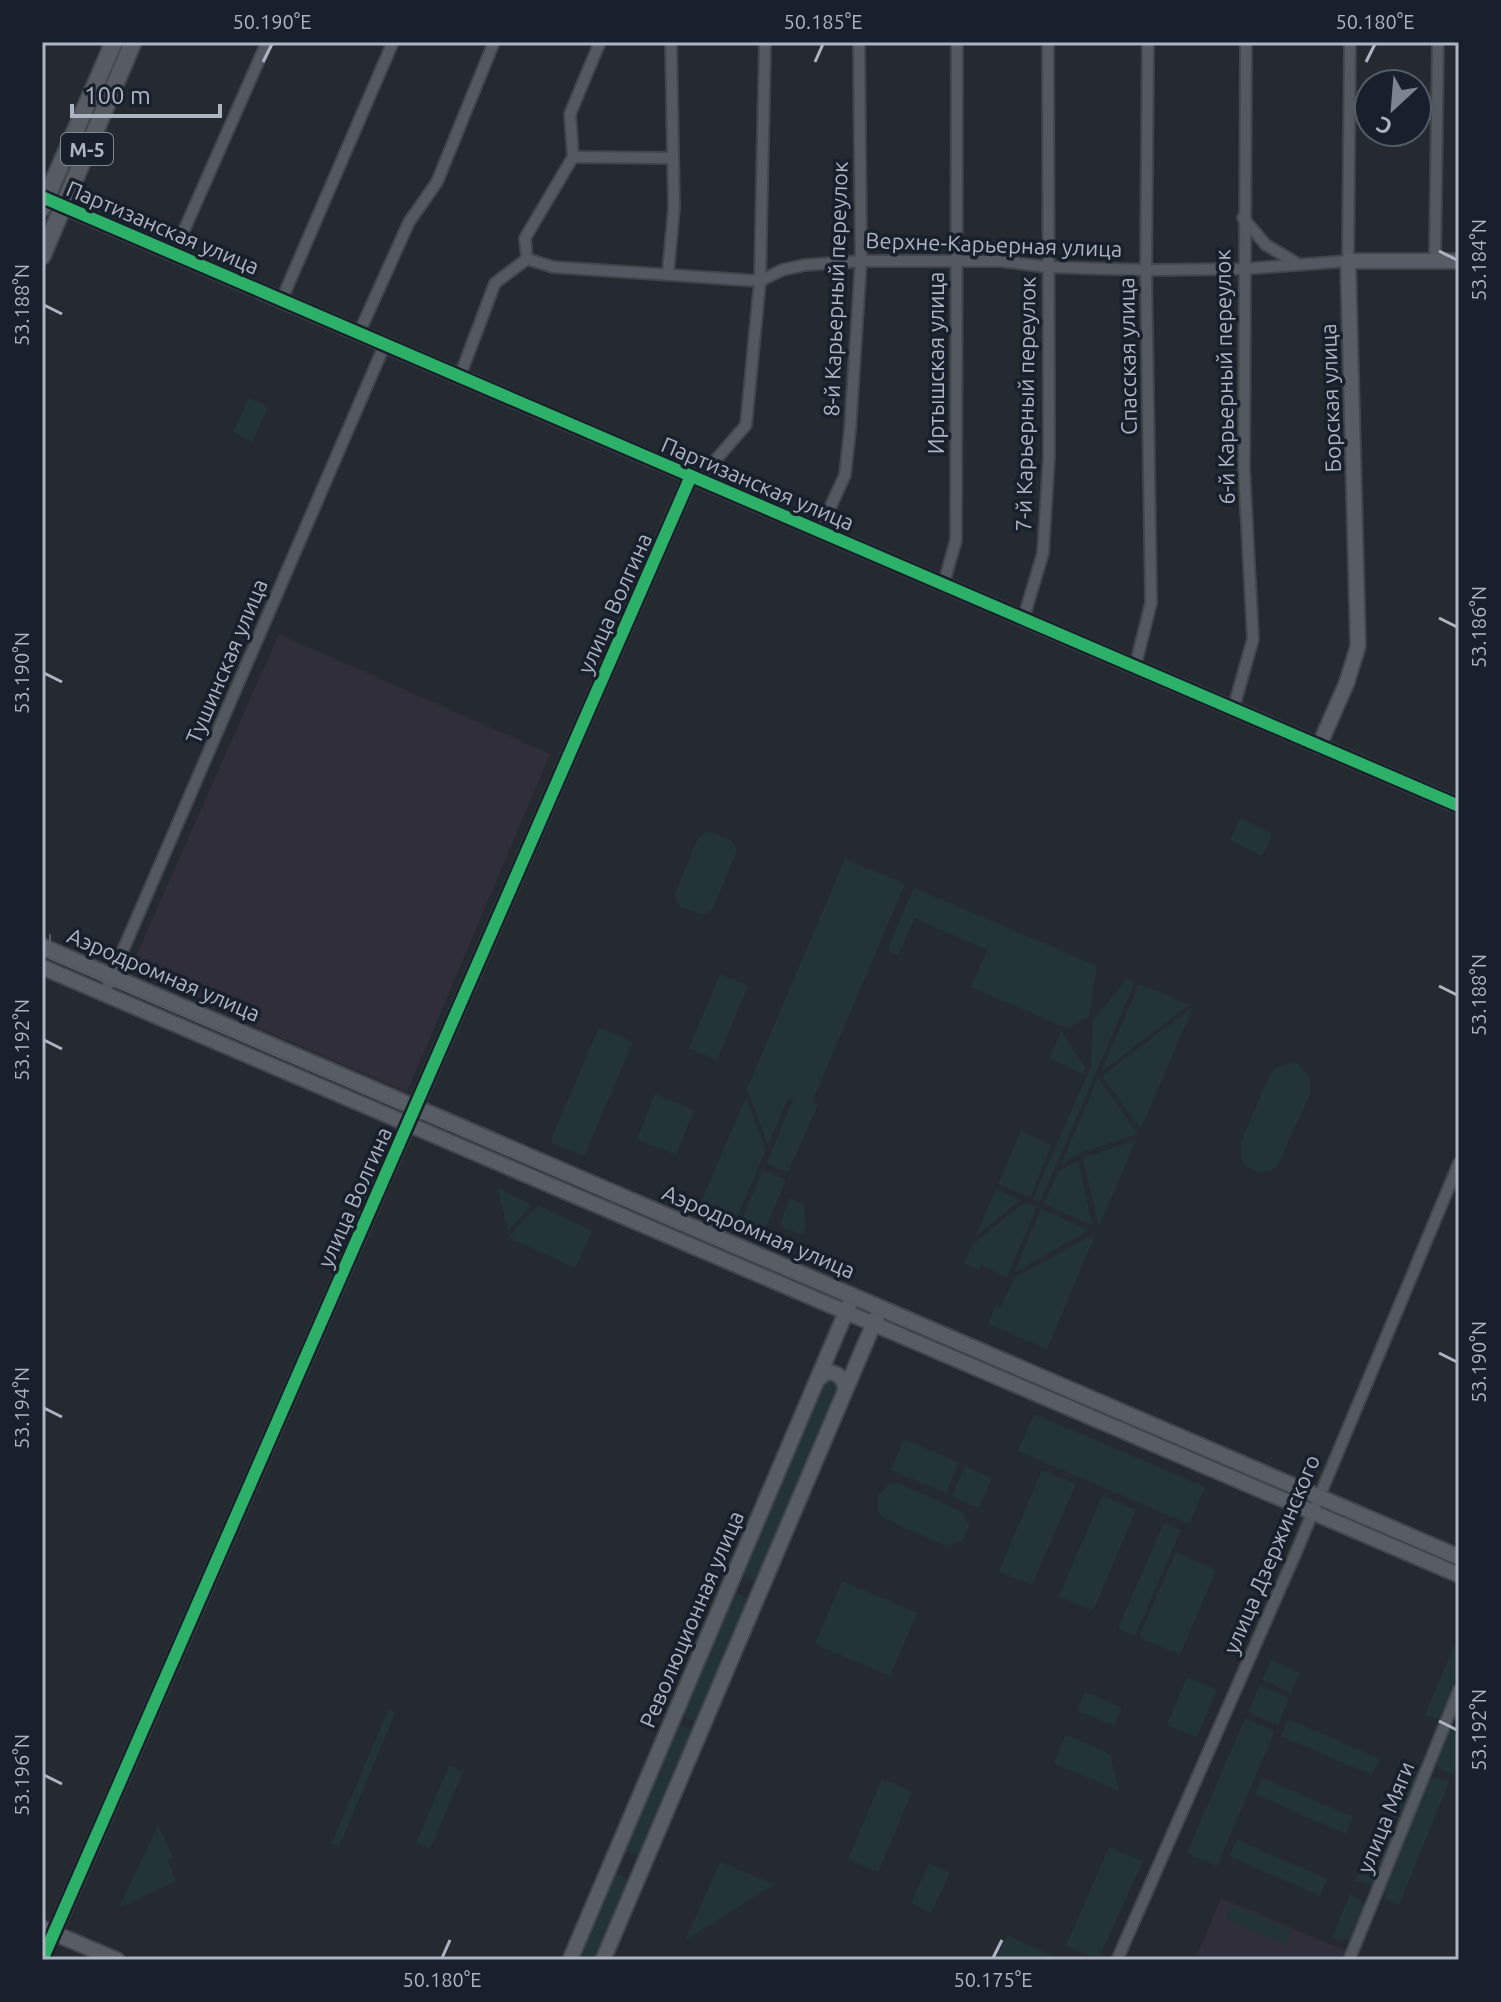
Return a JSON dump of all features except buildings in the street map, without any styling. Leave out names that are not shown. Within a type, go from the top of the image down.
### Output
[{"type":"main road","name":"М-5","points":[[43,201],[114,42]]},
{"type":"main road","name":"М-5","points":[[42,256],[133,42]]},
{"type":"street","points":[[174,253],[267,42]]},
{"type":"street","points":[[282,299],[393,42]]},
{"type":"street","points":[[359,333],[409,222],[437,182],[494,42]]},
{"type":"street","points":[[460,376],[495,283],[527,259],[525,238],[573,157],[570,114],[600,42]]},
{"type":"street","points":[[668,273],[674,208],[671,42]]},
{"type":"street","name":"улица Волгина","points":[[48,1931],[695,478],[746,425],[760,281],[765,42]]},
{"type":"street","name":"8-й Карьерный переулок","points":[[819,532],[845,475],[861,261],[859,42]]},
{"type":"street","name":"Иртышская улица","points":[[943,586],[956,540],[957,42]]},
{"type":"street","name":"7-й Карьерный переулок","points":[[1023,620],[1044,539],[1049,456],[1048,42]]},
{"type":"street","name":"Спасская улица","points":[[1135,667],[1151,603],[1146,270],[1148,42]]},
{"type":"street","name":"6-й Карьерный переулок","points":[[1233,710],[1253,639],[1244,469],[1247,371],[1242,269],[1246,42]]},
{"type":"street","name":"Борская улица","points":[[1319,746],[1347,682],[1358,646],[1348,261],[1350,42]]},
{"type":"street","points":[[1435,259],[1438,42]]},
{"type":"street","points":[[573,157],[673,158]]},
{"type":"street","name":"Партизанская улица","points":[[43,201],[63,206],[282,299],[1459,806]]},
{"type":"street","points":[[1243,218],[1266,245],[1301,264]]},
{"type":"street","name":"Верхне-Карьерная улица","points":[[527,259],[553,267],[760,281],[782,270],[805,265],[861,261],[1001,261],[1047,267],[1146,270],[1242,269],[1348,261],[1459,261]]},
{"type":"street","name":"Тушинская улица","points":[[104,994],[385,344]]},
{"type":"street","name":"Аэродромная улица","points":[[42,946],[1459,1557]]},
{"type":"street","name":"Аэродромная улица","points":[[42,967],[1459,1575]]},
{"type":"street","name":"улица Дзержинского","points":[[1117,1960],[1312,1512],[1459,1163]]},
{"type":"street","name":"Революционная улица","points":[[570,1960],[853,1296]]},
{"type":"street","points":[[603,1960],[881,1308]]},
{"type":"street","points":[[818,1379],[827,1372],[835,1373],[843,1378],[846,1389]]},
{"type":"street","name":"улица Мяги","points":[[1349,1960],[1459,1690]]},
{"type":"street","points":[[42,1960],[48,1931],[117,1960]]},
{"type":"shaded area","points":[[249,398],[268,407],[252,442],[233,432]]},
{"type":"shaded area","points":[[279,634],[550,754],[407,1092],[129,972]]},
{"type":"shaded area","points":[[1240,818],[1273,834],[1262,856],[1230,840]]},
{"type":"shaded area","points":[[707,831],[731,840],[737,850],[713,909],[703,915],[680,906],[674,896],[698,838]]},
{"type":"shaded area","points":[[845,859],[905,884],[812,1102],[818,1105],[788,1172],[767,1163],[793,1099],[788,1098],[768,1145],[747,1089]]},
{"type":"shaded area","points":[[914,888],[1097,966],[1089,1017],[1067,1028],[971,987],[987,950],[915,918],[898,955],[887,950]]},
{"type":"shaded area","points":[[720,974],[748,986],[717,1060],[689,1048]]},
{"type":"shaded area","points":[[1127,979],[1135,982],[1040,1202],[1033,1199],[1091,1066],[1093,1020]]},
{"type":"shaded area","points":[[1139,984],[1189,1005],[1101,1072]]},
{"type":"shaded area","points":[[1193,1007],[1141,1129],[1102,1076]]},
{"type":"shaded area","points":[[599,1027],[633,1042],[584,1156],[550,1142]]},
{"type":"shaded area","points":[[1061,1031],[1086,1068],[1083,1074],[1050,1058]]},
{"type":"shaded area","points":[[1290,1063],[1298,1064],[1310,1077],[1310,1094],[1277,1167],[1267,1172],[1257,1172],[1241,1159],[1241,1142],[1269,1076],[1274,1069]]},
{"type":"shaded area","points":[[1098,1078],[1138,1134],[1080,1153],[1061,1165]]},
{"type":"shaded area","points":[[655,1094],[694,1110],[676,1155],[637,1139]]},
{"type":"shaded area","points":[[746,1097],[766,1150],[737,1217],[701,1202]]},
{"type":"shaded area","points":[[1021,1131],[1052,1145],[1030,1197],[998,1184]]},
{"type":"shaded area","points":[[1136,1140],[1099,1227],[1083,1158]]},
{"type":"shaded area","points":[[1078,1160],[1092,1225],[1044,1204],[1058,1172]]},
{"type":"shaded area","points":[[763,1170],[786,1180],[765,1229],[742,1219]]},
{"type":"shaded area","points":[[497,1187],[532,1205],[508,1231]]},
{"type":"shaded area","points":[[996,1189],[1020,1200],[975,1237]]},
{"type":"shaded area","points":[[789,1198],[804,1205],[806,1227],[802,1235],[780,1226]]},
{"type":"shaded area","points":[[1025,1202],[1037,1207],[1007,1277],[981,1265],[979,1270],[964,1263],[972,1245]]},
{"type":"shaded area","points":[[538,1205],[592,1231],[575,1268],[508,1237]]},
{"type":"shaded area","points":[[1041,1209],[1089,1230],[1014,1273]]},
{"type":"shaded area","points":[[1096,1233],[1047,1349],[988,1324],[996,1305],[1001,1307],[1014,1278]]},
{"type":"shaded area","points":[[832,1379],[839,1388],[756,1581],[739,1574],[821,1381]]},
{"type":"shaded area","points":[[1034,1414],[1205,1487],[1189,1524],[1018,1451]]},
{"type":"shaded area","points":[[904,1439],[959,1463],[946,1493],[891,1470]]},
{"type":"shaded area","points":[[965,1466],[992,1478],[979,1508],[952,1496]]},
{"type":"shaded area","points":[[1042,1470],[1076,1484],[1032,1585],[999,1571]]},
{"type":"shaded area","points":[[897,1483],[963,1512],[969,1526],[963,1540],[949,1546],[941,1544],[882,1517],[878,1511],[878,1495],[889,1485]]},
{"type":"shaded area","points":[[1102,1496],[1136,1510],[1093,1611],[1059,1596]]},
{"type":"shaded area","points":[[1164,1523],[1181,1530],[1135,1636],[1118,1628]]},
{"type":"shaded area","points":[[1176,1552],[1216,1570],[1180,1655],[1139,1637]]},
{"type":"shaded area","points":[[842,1581],[917,1613],[890,1676],[815,1644]]},
{"type":"shaded area","points":[[730,1590],[749,1599],[696,1722],[677,1714]]},
{"type":"shaded area","points":[[1459,1634],[1459,1672],[1440,1720],[1425,1715]]},
{"type":"shaded area","points":[[1271,1660],[1300,1673],[1291,1693],[1262,1680]]},
{"type":"shaded area","points":[[1187,1677],[1217,1690],[1197,1737],[1167,1725]]},
{"type":"shaded area","points":[[1260,1685],[1289,1698],[1278,1725],[1248,1712]]},
{"type":"shaded area","points":[[1085,1692],[1122,1708],[1114,1726],[1077,1710]]},
{"type":"shaded area","points":[[388,1710],[395,1713],[339,1847],[332,1843]]},
{"type":"shaded area","points":[[1245,1718],[1275,1731],[1217,1866],[1187,1853]]},
{"type":"shaded area","points":[[1288,1719],[1380,1759],[1372,1775],[1281,1736]]},
{"type":"shaded area","points":[[674,1722],[692,1730],[638,1856],[620,1848]]},
{"type":"shaded area","points":[[1459,1724],[1459,1760],[1453,1775],[1439,1769],[1437,1762],[1451,1727]]},
{"type":"shaded area","points":[[1066,1735],[1110,1754],[1119,1791],[1054,1763]]},
{"type":"shaded area","points":[[449,1766],[463,1772],[430,1849],[416,1843]]},
{"type":"shaded area","points":[[1407,1768],[1419,1773],[1400,1819],[1383,1816],[1399,1778],[1402,1779]]},
{"type":"shaded area","points":[[1436,1777],[1449,1782],[1399,1905],[1385,1898],[1384,1892],[1429,1781]]},
{"type":"shaded area","points":[[1262,1778],[1353,1817],[1346,1834],[1255,1794]]},
{"type":"shaded area","points":[[882,1779],[912,1792],[878,1872],[848,1859]]},
{"type":"shaded area","points":[[1380,1821],[1391,1826],[1394,1833],[1376,1879],[1372,1884],[1356,1881]]},
{"type":"shaded area","points":[[158,1825],[173,1857],[168,1861],[176,1881],[119,1908]]},
{"type":"shaded area","points":[[1237,1840],[1327,1879],[1320,1896],[1229,1856]]},
{"type":"shaded area","points":[[1109,1847],[1143,1861],[1098,1960],[1066,1946]]},
{"type":"shaded area","points":[[720,1862],[774,1884],[685,1941]]},
{"type":"shaded area","points":[[929,1863],[950,1873],[931,1913],[911,1903]]},
{"type":"shaded area","points":[[611,1871],[628,1879],[594,1960],[572,1960]]},
{"type":"shaded area","points":[[1350,1894],[1365,1904],[1350,1940],[1332,1938]]},
{"type":"shaded area","points":[[1221,1898],[1346,1951],[1343,1960],[1195,1960]]},
{"type":"shaded area","points":[[1232,1905],[1291,1931],[1286,1944],[1226,1919]]},
{"type":"shaded area","points":[[1007,1935],[1055,1957],[1054,1960],[996,1960]]},
{"type":"tram line","points":[[50,935],[50,946],[62,962]]},
{"type":"tram line","points":[[42,955],[1459,1564]]},
{"type":"cycle path","points":[[42,197],[1459,806]]},
{"type":"cycle path","points":[[42,1960],[691,476]]}]
